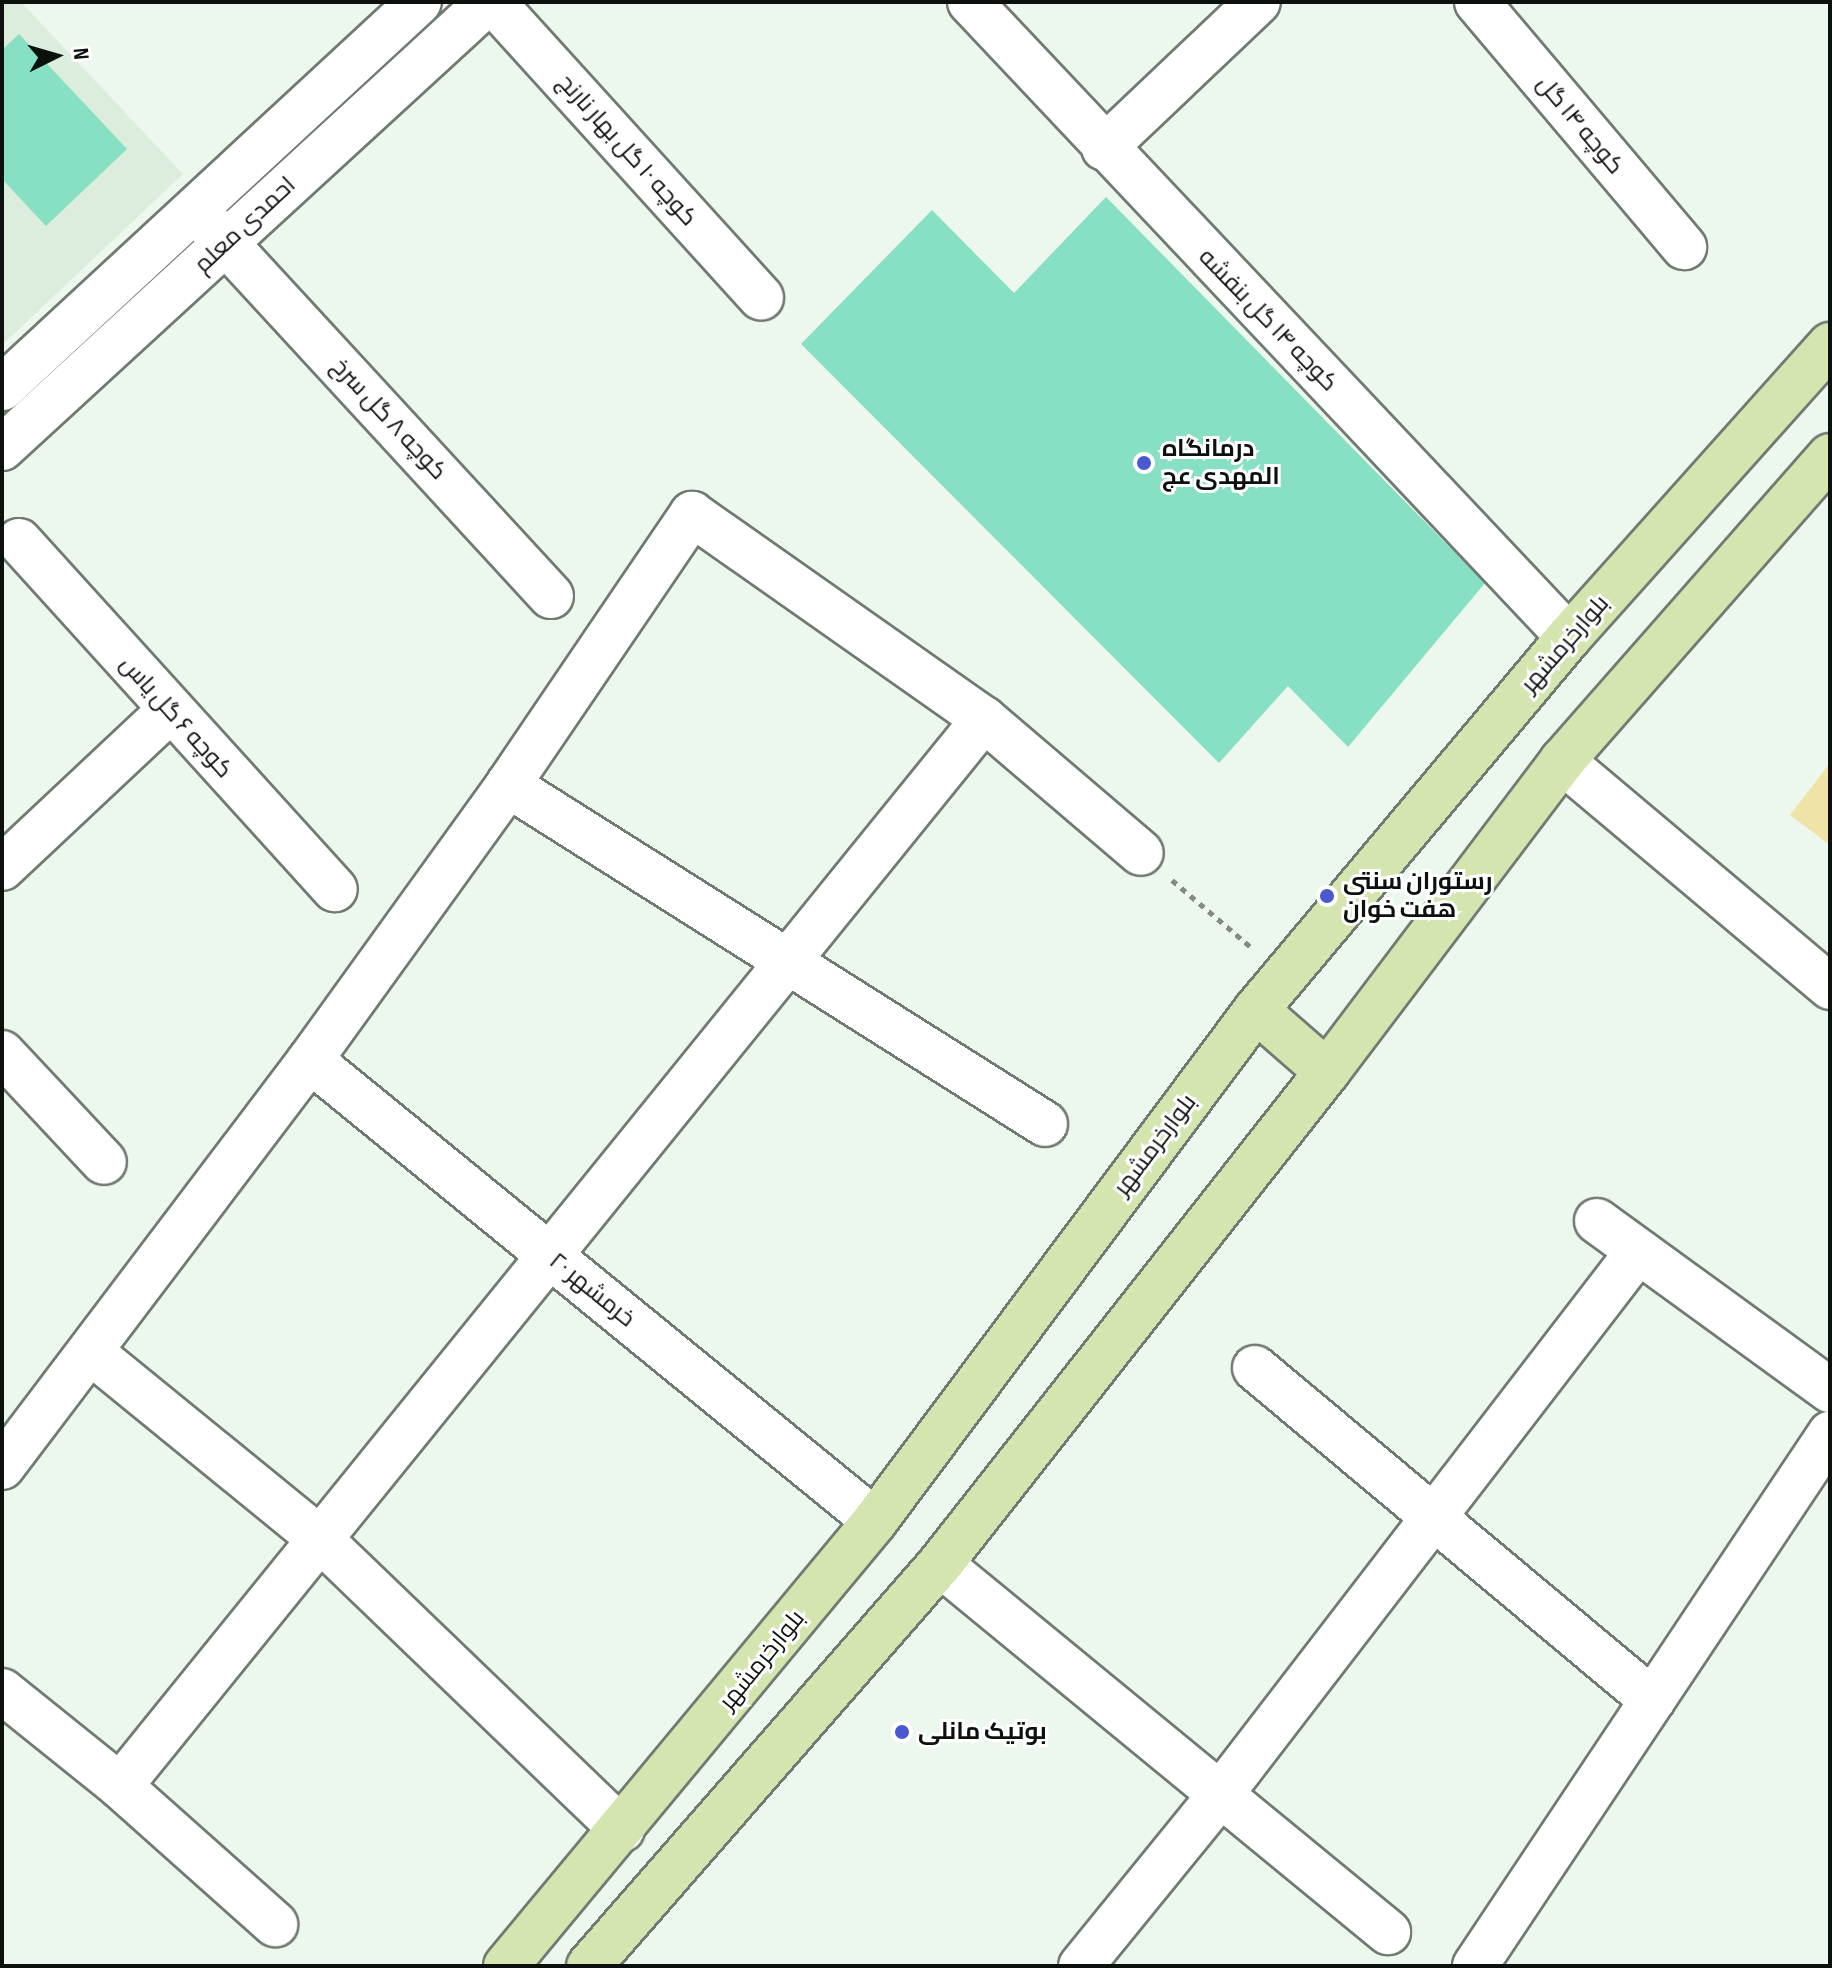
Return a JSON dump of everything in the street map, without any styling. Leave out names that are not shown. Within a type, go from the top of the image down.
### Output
[{"type":"main road","name":"بلوارخرمشهر","points":[[506,1966],[622,1830],[875,1521],[1256,1010],[1569,637],[1830,345]]},
{"type":"main road","points":[[589,1966],[940,1564],[1327,1072],[1562,761],[1830,456]]},
{"type":"main road","points":[[1256,1010],[1327,1072]]},
{"type":"street","name":"احمدی معلم","points":[[2,388],[419,2]]},
{"type":"street","name":"احمدی معلم","points":[[2,448],[490,2]]},
{"type":"street","name":"کوچه ۱۰ گل بهار نارنج","points":[[490,2],[761,298]]},
{"type":"street","name":"کوچه ۱۴ گل بنفشه","points":[[970,2],[1104,148],[1569,637]]},
{"type":"street","points":[[1104,148],[1258,2]]},
{"type":"street","name":"کوچه ۱۴ گل","points":[[1477,2],[1684,247]]},
{"type":"street","name":"کوچه ۸ گل سرخ","points":[[195,210],[551,596]]},
{"type":"street","points":[[2,1467],[92,1353],[310,1060],[508,785],[692,514],[984,719],[1141,853]]},
{"type":"street","name":"کوچه ۶ گل یاس","points":[[19,541],[169,711],[335,889]]},
{"type":"street","points":[[2,868],[169,711]]},
{"type":"street","points":[[120,1786],[984,719]]},
{"type":"street","points":[[1562,761],[1830,987]]},
{"type":"street","points":[[508,785],[789,959],[1045,1124]]},
{"type":"street","points":[[2,1053],[104,1162]]},
{"type":"street","name":"خرمشهر ۲۰","points":[[310,1060],[875,1521]]},
{"type":"street","points":[[1597,1221],[1636,1254],[1830,1390]]},
{"type":"street","points":[[1081,1966],[1220,1795],[1636,1254]]},
{"type":"street","points":[[92,1353],[320,1539],[622,1830]]},
{"type":"street","points":[[1255,1368],[1652,1700]]},
{"type":"street","points":[[1475,1966],[1830,1434]]},
{"type":"street","points":[[940,1564],[1388,1932]]},
{"type":"street","points":[[2,1691],[120,1786],[275,1924]]},
{"type":"path","points":[[1141,853],[1286,977]]},
{"type":"shaded area","points":[[2,2],[21,2],[183,174],[2,345]]},
{"type":"shaded area","points":[[1830,763],[1830,845],[1790,815]]},
{"type":"building","points":[[19,34],[127,149],[46,226],[2,179],[2,50]]},
{"type":"building","name":"درمانگاه المهدی عج","points":[[1106,197],[1485,583],[1348,747],[1288,686],[1219,763],[801,344],[932,210],[1014,293]]},
{"type":"place","name":"درمانگاه المهدی عج","points":[[1144,463]]},
{"type":"place","name":"رستوران سنتى هفت خوان","points":[[1327,896]]},
{"type":"place","name":"بوتیک مانلی","points":[[902,1732]]}]
